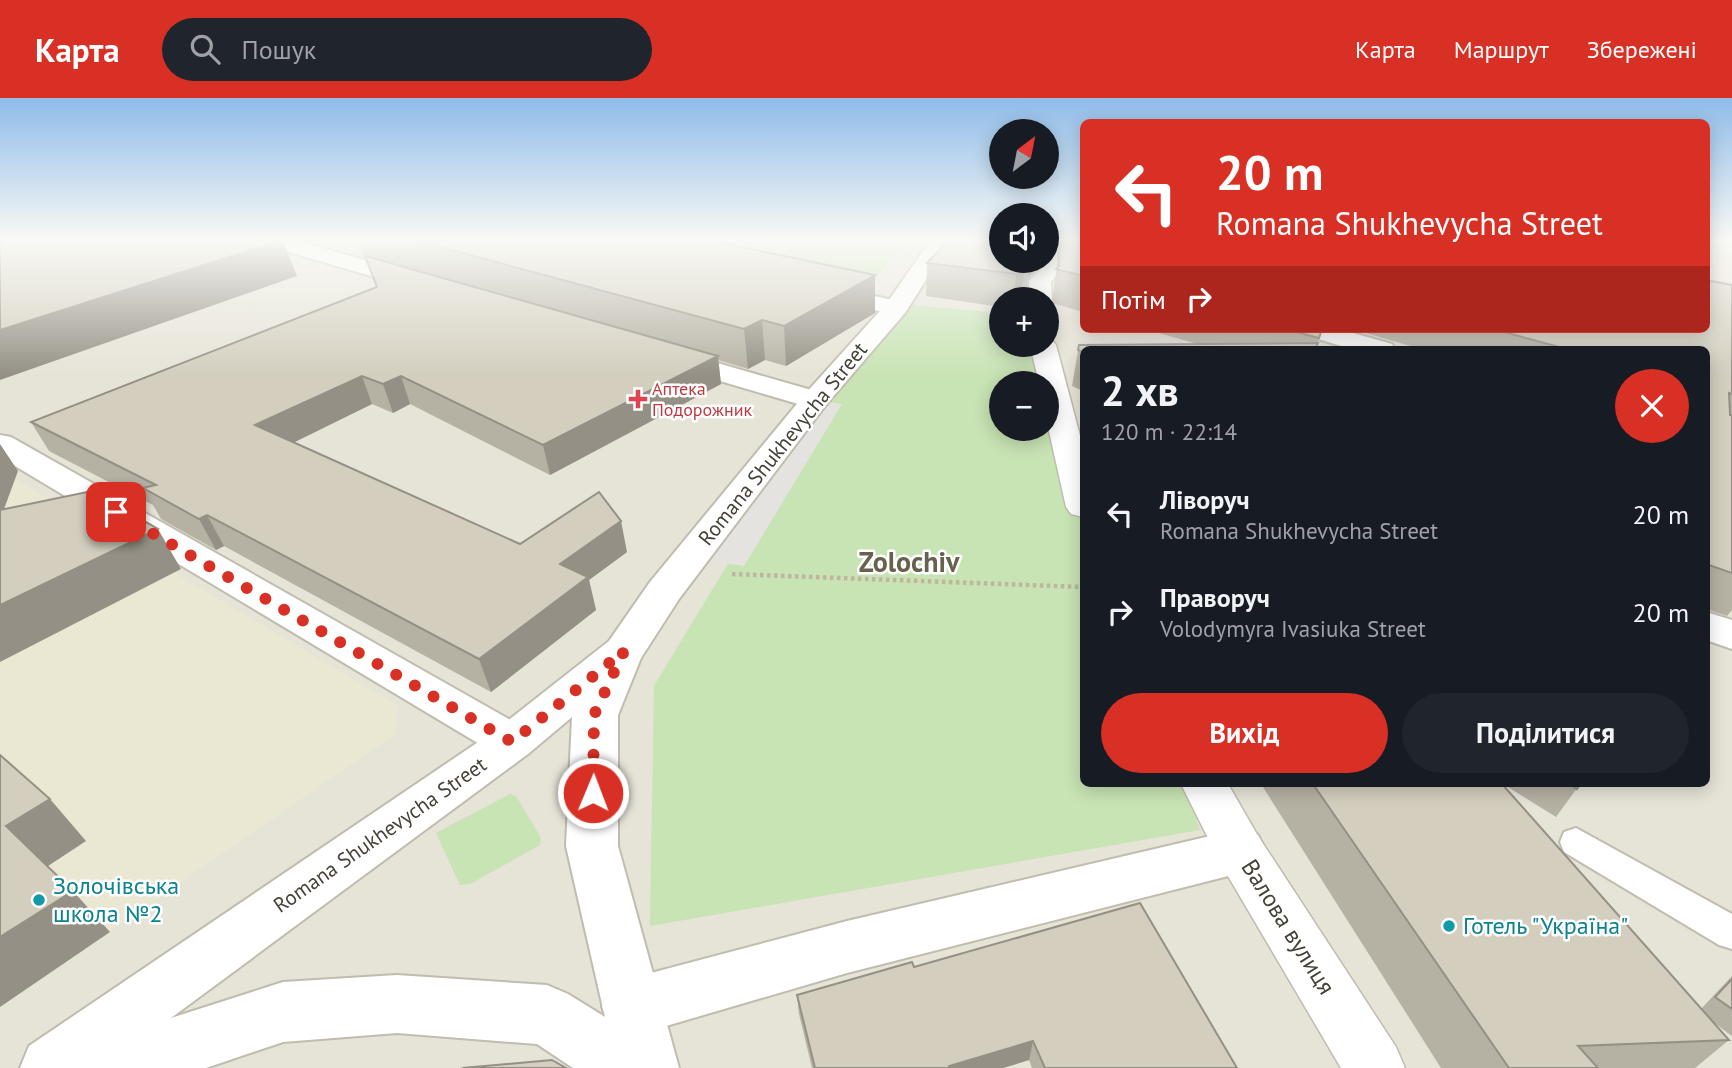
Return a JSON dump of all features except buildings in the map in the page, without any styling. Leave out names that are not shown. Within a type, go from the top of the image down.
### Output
[{"type":"street","points":[[431,286],[447,291]]},
{"type":"street","name":"Romana Shukhevycha Street","points":[[51,1068],[512,742],[624,651],[679,572],[815,400],[896,308],[910,286]]},
{"type":"street","points":[[804,287],[896,308]]},
{"type":"street","points":[[1325,333],[1369,346]]},
{"type":"street","points":[[644,350],[815,400]]},
{"type":"street","points":[[1046,357],[1080,495]]},
{"type":"street","points":[[0,444],[512,742]]},
{"type":"street","points":[[1710,627],[1732,635]]},
{"type":"street","points":[[624,651],[594,715],[592,846],[648,1068]]},
{"type":"street","name":"Валова вулиця","points":[[1206,787],[1240,851],[1375,1068]]},
{"type":"street","points":[[632,1007],[847,947],[1240,851]]},
{"type":"street","points":[[114,1068],[283,1012],[397,1004],[547,1015],[628,1068]]},
{"type":"lane","points":[[1576,842],[1732,933]]},
{"type":"path","points":[[679,572],[1080,587]]},
{"type":"shaded area","points":[[0,286],[1080,286],[1080,333],[1710,333],[1710,286],[1732,286],[1732,1068],[0,1068]]},
{"type":"shaded area","points":[[819,400],[842,404],[744,566],[707,561]]},
{"type":"shaded area","points":[[0,470],[398,705],[396,734],[0,1007]]},
{"type":"green space","points":[[912,305],[989,312],[989,357],[1037,357],[1042,371],[989,371],[989,441],[1059,441],[1059,420],[1080,481],[1080,787],[1185,787],[1200,830],[650,926],[654,686],[828,398]]},
{"type":"green space","points":[[510,794],[516,796],[541,838],[540,845],[470,884],[460,885],[436,833]]},
{"type":"place","name":"Аптека Подорожник","points":[[638,399]]},
{"type":"place","name":"Золочівська школа №2","points":[[39,900]]},
{"type":"place","name":"Готель \"Україна\"","points":[[1449,926]]},
{"type":"district","name":"Zolochiv","points":[[909,562]]},
{"type":"route","points":[[116,512],[512,742],[624,651],[594,715],[593,793]]}]
